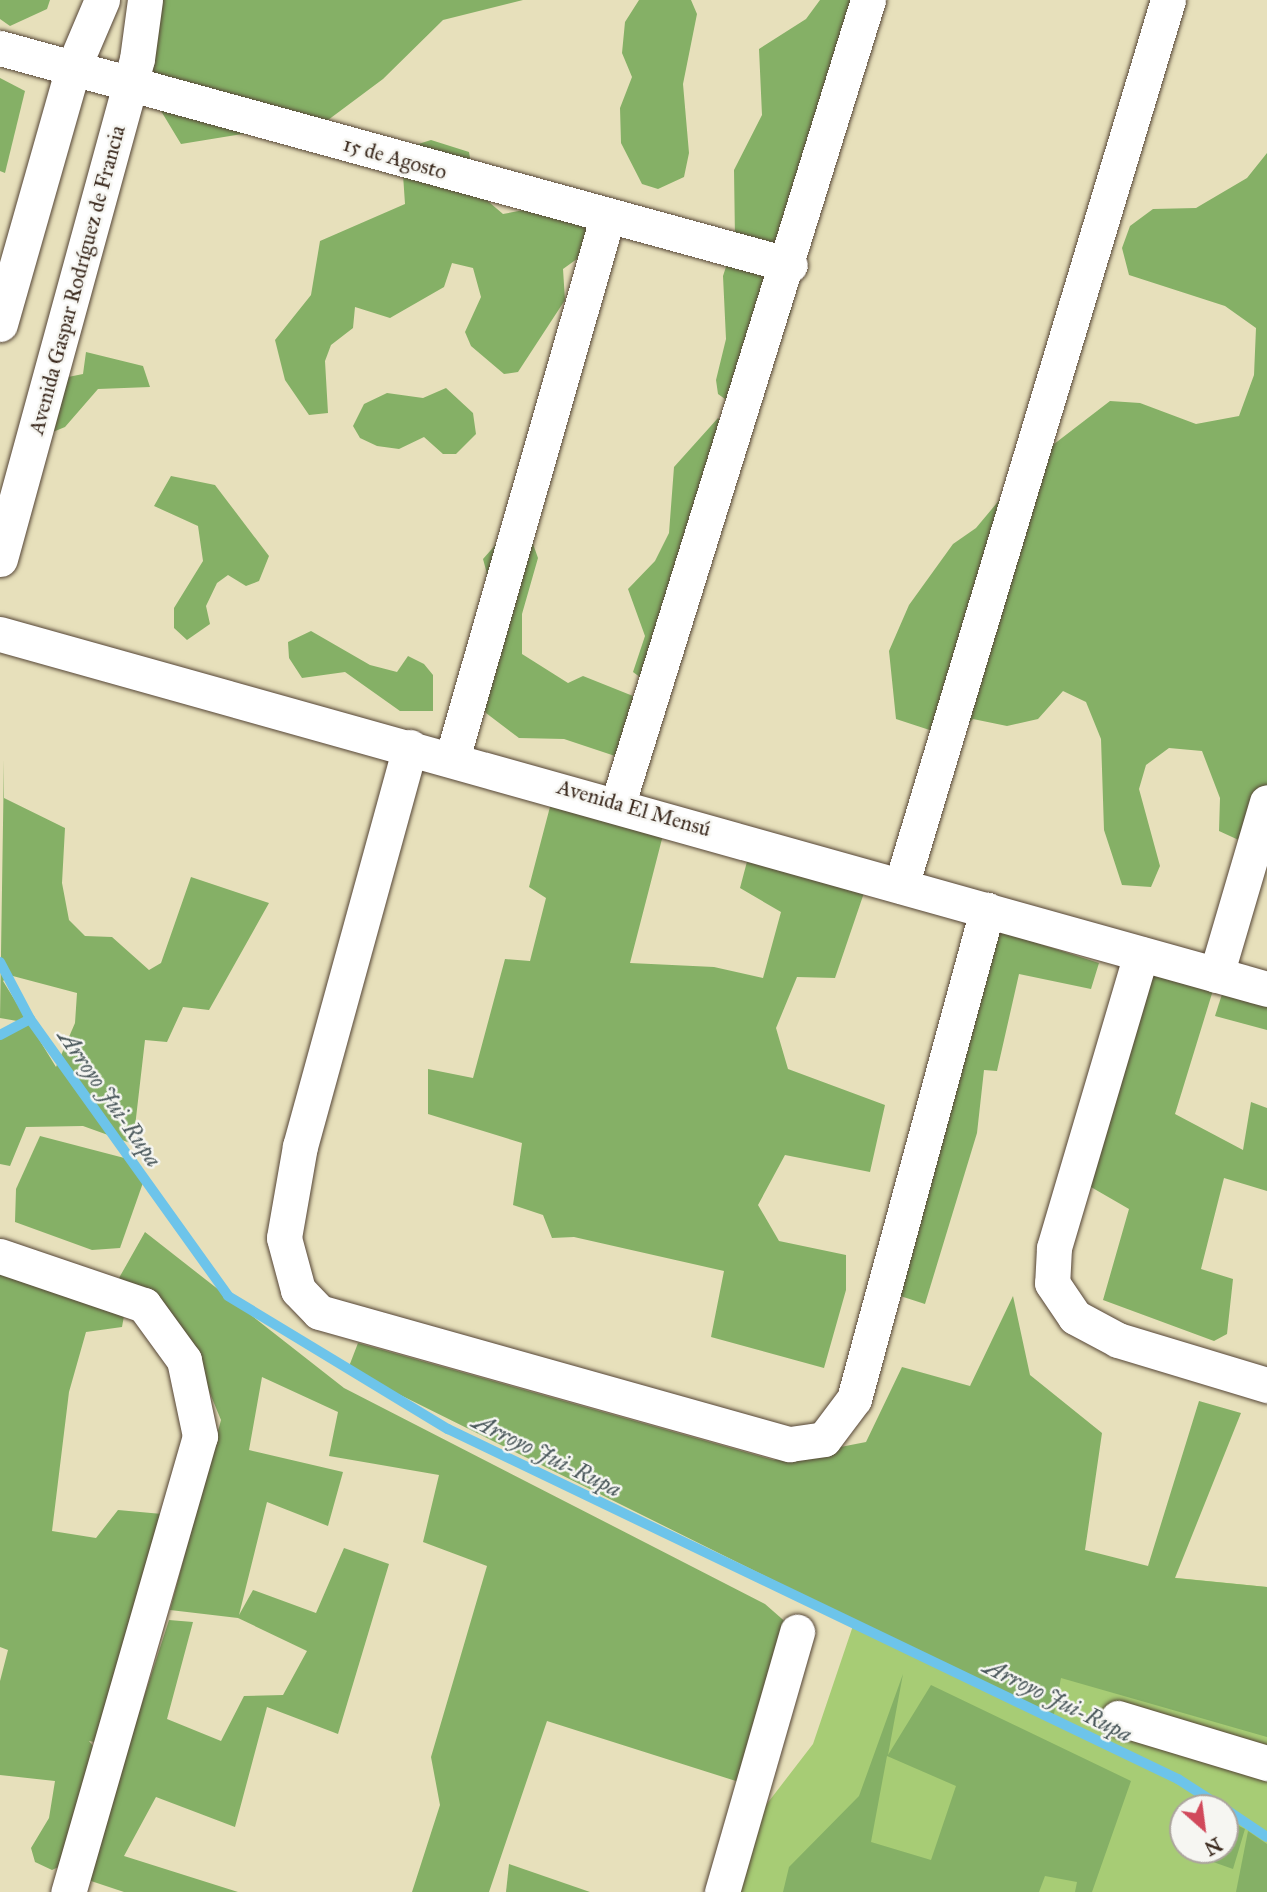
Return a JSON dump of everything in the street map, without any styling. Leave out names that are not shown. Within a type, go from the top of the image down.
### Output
[{"type":"street","points":[[0,324],[73,68],[102,0]]},
{"type":"street","name":"Avenida Gaspar Rodríguez de Francia","points":[[0,559],[131,84],[145,0]]},
{"type":"street","points":[[618,803],[790,265],[867,0]]},
{"type":"street","points":[[901,886],[1168,0]]},
{"type":"street","name":"15 de Agosto","points":[[0,48],[607,218],[790,265]]},
{"type":"street","points":[[452,759],[607,218]]},
{"type":"street","name":"Avenida El Mensú","points":[[0,634],[618,803],[1267,989]]},
{"type":"street","points":[[411,747],[300,1146],[284,1238],[298,1290],[319,1312],[332,1316],[789,1444],[824,1439],[854,1399],[988,911]]},
{"type":"street","points":[[1216,975],[1267,802]]},
{"type":"street","points":[[1141,954],[1054,1248],[1052,1283],[1075,1317],[1118,1340],[1267,1385]]},
{"type":"street","points":[[0,1256],[144,1305],[184,1360],[200,1436],[68,1892]]},
{"type":"street","points":[[722,1892],[797,1632]]},
{"type":"street","points":[[1118,1718],[1267,1763]]},
{"type":"green space","points":[[0,0],[50,0],[47,9],[10,26],[0,19]]},
{"type":"green space","points":[[134,0],[523,0],[443,20],[383,79],[328,120],[181,144],[135,68]]},
{"type":"green space","points":[[639,0],[691,0],[697,14],[683,84],[689,153],[684,177],[658,189],[642,184],[621,143],[620,108],[632,77],[622,53],[625,22]]},
{"type":"green space","points":[[820,0],[854,0],[790,315],[739,409],[718,394],[716,380],[726,339],[723,276],[735,239],[734,170],[762,115],[759,49],[806,19]]},
{"type":"green space","points":[[0,78],[25,91],[5,173],[0,171]]},
{"type":"green space","points":[[431,140],[469,152],[476,191],[503,214],[534,208],[594,218],[588,251],[563,269],[565,300],[518,372],[504,374],[471,346],[465,332],[481,297],[473,268],[452,263],[444,287],[390,318],[355,307],[353,328],[331,345],[325,361],[328,413],[309,415],[285,380],[275,340],[311,295],[320,241],[405,204],[402,160],[409,147]]},
{"type":"green space","points":[[1267,153],[1267,853],[1219,831],[1220,798],[1202,751],[1169,748],[1146,765],[1139,789],[1160,866],[1151,887],[1122,885],[1104,830],[1101,739],[1086,702],[1063,691],[1038,719],[1007,726],[973,719],[954,738],[896,719],[889,651],[909,605],[953,544],[976,528],[1032,461],[1110,401],[1140,403],[1196,424],[1239,416],[1254,375],[1256,328],[1225,306],[1129,275],[1122,248],[1130,226],[1153,209],[1196,208],[1247,178]]},
{"type":"green space","points":[[86,352],[143,366],[150,387],[98,389],[65,427],[48,434],[53,380],[83,374]]},
{"type":"green space","points":[[446,388],[473,413],[476,434],[456,454],[443,454],[424,437],[399,449],[377,446],[360,438],[353,426],[364,404],[387,393],[423,398]]},
{"type":"green space","points":[[718,418],[736,436],[703,590],[682,617],[682,659],[668,698],[633,672],[645,636],[628,589],[655,561],[669,533],[674,467]]},
{"type":"green space","points":[[171,476],[215,485],[269,556],[259,581],[246,586],[228,575],[217,583],[206,606],[210,624],[187,640],[174,628],[174,608],[203,561],[198,526],[154,506]]},
{"type":"green space","points":[[498,542],[533,544],[538,558],[522,614],[522,654],[568,683],[583,676],[643,700],[624,759],[564,739],[519,738],[486,713],[475,689],[500,622],[483,559]]},
{"type":"green space","points":[[311,631],[370,665],[397,672],[408,656],[424,664],[433,675],[433,711],[400,711],[345,672],[302,678],[289,658],[288,642]]},
{"type":"green space","points":[[4,759],[4,798],[65,828],[62,883],[69,920],[85,936],[112,937],[149,970],[161,963],[191,877],[269,903],[209,1010],[183,1007],[167,1042],[145,1040],[133,1144],[83,1126],[26,1127],[10,1166],[0,1164],[0,1034],[23,1022],[0,1018]],"holes":[[[9,975],[77,993],[75,1023],[56,1067],[3,981]]]},
{"type":"green space","points":[[551,803],[663,835],[630,963],[714,967],[763,978],[781,912],[740,888],[749,854],[866,887],[835,978],[797,977],[776,1028],[788,1069],[885,1105],[870,1172],[785,1155],[758,1205],[779,1241],[846,1255],[846,1290],[824,1368],[711,1337],[724,1271],[574,1237],[552,1238],[543,1215],[513,1205],[522,1143],[428,1114],[428,1069],[473,1078],[505,959],[530,961],[546,898],[529,887]]},
{"type":"green space","points":[[990,928],[1099,963],[1091,989],[1019,974],[997,1071],[984,1070],[977,1133],[925,1304],[891,1293]]},
{"type":"green space","points":[[1149,966],[1214,987],[1175,1114],[1243,1150],[1251,1102],[1267,1108],[1267,1191],[1224,1178],[1201,1269],[1233,1279],[1227,1334],[1214,1341],[1103,1300],[1129,1209],[1084,1183]]},
{"type":"green space","points":[[1223,991],[1267,1003],[1267,1030],[1215,1016]]},
{"type":"green space","points":[[40,1136],[132,1160],[145,1177],[120,1248],[92,1250],[15,1222],[16,1189]]},
{"type":"green space","points":[[145,1232],[344,1388],[765,1604],[797,1632],[739,1782],[547,1721],[489,1892],[412,1892],[440,1805],[431,1757],[487,1566],[423,1542],[439,1475],[329,1456],[338,1412],[262,1377],[249,1450],[343,1472],[328,1526],[267,1502],[239,1615],[253,1590],[316,1613],[344,1548],[389,1564],[338,1734],[267,1707],[235,1827],[156,1797],[124,1856],[238,1892],[124,1892],[85,1879],[169,1620],[193,1622],[167,1719],[221,1741],[244,1696],[283,1695],[307,1651],[238,1618],[170,1610],[221,1420],[185,1333],[119,1278]]},
{"type":"green space","points":[[0,1267],[127,1299],[122,1327],[86,1332],[69,1392],[52,1531],[96,1538],[118,1510],[162,1514],[99,1743],[89,1741],[106,1762],[67,1863],[52,1870],[35,1862],[31,1848],[49,1818],[55,1781],[0,1775],[0,1681],[8,1650],[0,1647]]},
{"type":"green space","points":[[1013,1296],[1030,1375],[1102,1433],[1085,1550],[1148,1566],[1199,1401],[1241,1413],[1175,1578],[1267,1587],[1267,1737],[1061,1678],[1053,1719],[348,1369],[358,1343],[774,1460],[866,1442],[902,1367],[970,1386]]},
{"type":"green space","points":[[1067,1567],[1267,1587],[1267,1892],[726,1892],[736,1844],[813,1744],[860,1605]]},
{"type":"green space","points":[[903,1674],[888,1755],[931,1685],[1131,1781],[1092,1892],[1075,1892],[1077,1882],[1045,1876],[1039,1892],[783,1892],[789,1867],[859,1796]],"holes":[[[887,1756],[956,1786],[931,1860],[871,1842]]]},
{"type":"green space","points":[[1239,1826],[1245,1829],[1239,1849]]},
{"type":"green space","points":[[1248,1831],[1267,1844],[1267,1892],[1236,1892]]},
{"type":"green space","points":[[509,1864],[590,1892],[506,1892]]},
{"type":"green space","points":[[1219,1864],[1234,1864],[1233,1869]]},
{"type":"waterway","name":"Arroyo Jui-Rupa","points":[[0,962],[30,1019],[228,1296],[448,1429],[1178,1779],[1201,1794]]},
{"type":"waterway","points":[[0,1035],[30,1019]]},
{"type":"waterway","name":"Arroyo Jui-Rupa","points":[[1239,1818],[1267,1837]]}]
